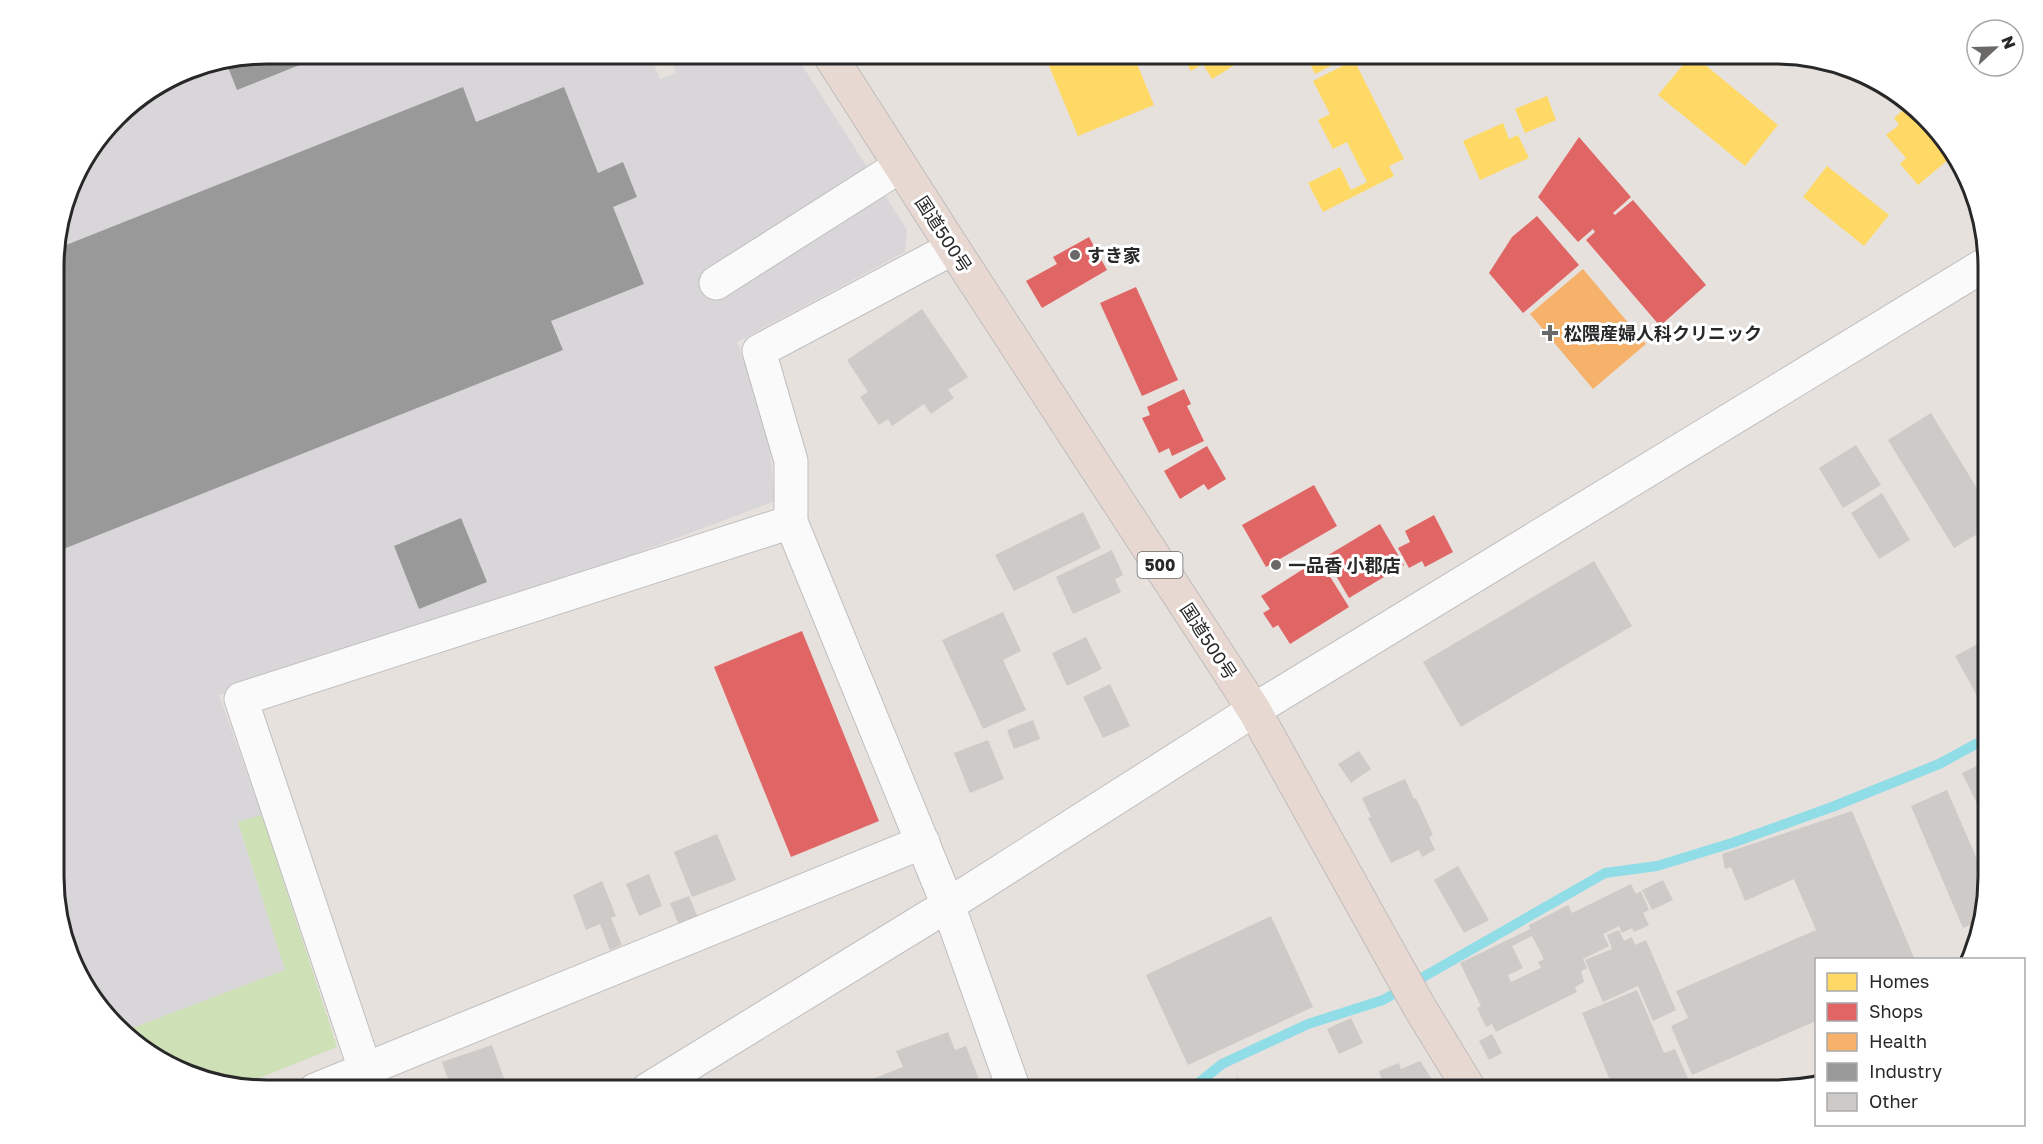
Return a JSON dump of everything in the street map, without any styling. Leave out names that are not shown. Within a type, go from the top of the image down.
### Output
[{"type":"highway","name":"国道500号","points":[[835,64],[1254,710],[1420,1008],[1463,1079]]},
{"type":"street","points":[[716,283],[900,166]]},
{"type":"street","points":[[953,248],[759,351],[791,461],[791,522],[948,905],[1010,1080]]},
{"type":"street","points":[[664,1080],[948,905],[1254,710],[1978,269]]},
{"type":"street","points":[[369,1080],[241,699],[791,522]]},
{"type":"street","points":[[369,1080],[923,842]]},
{"type":"shaded area","points":[[268,64],[654,64],[660,79],[676,73],[673,64],[801,64],[907,230],[905,252],[737,342],[767,423],[775,501],[557,583],[219,695],[262,815],[238,823],[285,970],[133,1028],[99,989],[85,966],[71,929],[64,876],[64,268],[71,215],[85,178],[106,144],[124,124],[155,99],[202,75],[241,66]]},
{"type":"green space","points":[[262,815],[337,1047],[256,1079],[215,1073],[190,1064],[166,1052],[133,1028],[285,970],[238,822]]},
{"type":"building: Homes","points":[[1048,64],[1137,64],[1154,105],[1078,136]]},
{"type":"building: Homes","points":[[1187,64],[1203,64],[1191,71]]},
{"type":"building: Homes","points":[[1203,64],[1236,64],[1212,79]]},
{"type":"building: Homes","points":[[1310,64],[1334,64],[1315,74]]},
{"type":"building: Homes","points":[[1346,64],[1356,64],[1404,159],[1389,166],[1394,176],[1323,212],[1308,183],[1340,167],[1351,190],[1367,182],[1347,142],[1333,149],[1318,120],[1330,114],[1313,81]]},
{"type":"building: Homes","points":[[1684,64],[1704,64],[1778,125],[1745,166],[1658,95]]},
{"type":"building: Homes","points":[[1547,96],[1556,120],[1525,133],[1515,109]]},
{"type":"building: Homes","points":[[1903,110],[1928,134],[1947,160],[1918,185],[1900,164],[1906,158],[1886,135],[1899,125],[1894,118]]},
{"type":"building: Homes","points":[[1503,123],[1509,139],[1518,135],[1529,158],[1480,180],[1463,141]]},
{"type":"building: Homes","points":[[1827,166],[1889,215],[1864,246],[1803,197]]},
{"type":"building: Shops","points":[[1579,137],[1631,197],[1613,213],[1615,215],[1633,200],[1706,285],[1660,326],[1586,240],[1595,232],[1593,229],[1578,242],[1538,197]]},
{"type":"building: Shops","points":[[1537,216],[1579,265],[1523,313],[1489,273],[1512,237]]},
{"type":"building: Shops","points":[[1089,237],[1107,270],[1042,308],[1026,281],[1057,264],[1053,257]]},
{"type":"building: Shops","points":[[1136,287],[1178,380],[1142,396],[1100,303]]},
{"type":"building: Shops","points":[[1184,389],[1191,404],[1187,406],[1204,441],[1172,456],[1169,448],[1159,453],[1142,418],[1150,415],[1147,407]]},
{"type":"building: Shops","points":[[1207,446],[1226,479],[1208,490],[1204,484],[1180,499],[1164,471]]},
{"type":"building: Shops","points":[[1314,485],[1337,526],[1266,567],[1242,525]]},
{"type":"building: Shops","points":[[1434,515],[1453,552],[1425,567],[1422,561],[1409,568],[1398,548],[1410,542],[1405,531]]},
{"type":"building: Shops","points":[[1380,524],[1404,565],[1349,598],[1325,557]]},
{"type":"building: Shops","points":[[1319,559],[1349,607],[1290,644],[1278,625],[1273,628],[1263,613],[1270,609],[1261,596]]},
{"type":"building: Shops","points":[[802,631],[879,821],[791,857],[714,667]]},
{"type":"building: Health","points":[[1583,269],[1646,344],[1593,389],[1530,314]]},
{"type":"building: Industry","points":[[268,64],[302,64],[237,90],[229,68]]},
{"type":"building: Industry","points":[[463,87],[476,122],[564,87],[598,173],[623,162],[637,197],[613,207],[644,284],[551,321],[563,350],[64,549],[66,245]]},
{"type":"building: Industry","points":[[461,518],[487,582],[419,609],[394,546]]},
{"type":"building: Other","points":[[922,309],[968,377],[948,390],[954,398],[931,414],[924,404],[892,426],[888,419],[879,425],[860,397],[868,392],[847,360]]},
{"type":"building: Other","points":[[1931,413],[1978,490],[1978,534],[1954,548],[1888,440]]},
{"type":"building: Other","points":[[1856,445],[1881,485],[1843,508],[1819,468]]},
{"type":"building: Other","points":[[1882,493],[1910,540],[1879,559],[1851,513]]},
{"type":"building: Other","points":[[1083,512],[1101,548],[1014,591],[995,555]]},
{"type":"building: Other","points":[[1112,550],[1123,575],[1115,579],[1121,592],[1073,614],[1056,577]]},
{"type":"building: Other","points":[[1594,561],[1632,626],[1461,727],[1423,662]]},
{"type":"building: Other","points":[[1003,612],[1021,651],[1003,660],[1026,710],[983,729],[942,640]]},
{"type":"building: Other","points":[[1086,637],[1102,669],[1067,686],[1052,653]]},
{"type":"building: Other","points":[[1978,644],[1978,697],[1955,656]]},
{"type":"building: Other","points":[[1110,684],[1130,726],[1103,738],[1083,697]]},
{"type":"building: Other","points":[[1033,720],[1040,739],[1014,749],[1007,730]]},
{"type":"building: Other","points":[[988,740],[1004,779],[970,793],[954,753]]},
{"type":"building: Other","points":[[1359,751],[1371,769],[1351,783],[1338,764]]},
{"type":"building: Other","points":[[1978,765],[1978,806],[1962,773]]},
{"type":"building: Other","points":[[1405,779],[1433,835],[1429,837],[1435,850],[1422,857],[1419,850],[1391,863],[1368,818],[1371,817],[1362,798]]},
{"type":"building: Other","points":[[1947,790],[1978,862],[1977,903],[1973,924],[1963,928],[1911,806]]},
{"type":"building: Other","points":[[1852,811],[1914,958],[1815,958],[1815,1021],[1692,1075],[1671,1026],[1688,1018],[1676,991],[1816,930],[1794,879],[1745,901],[1731,867],[1725,869],[1722,854]]},
{"type":"building: Other","points":[[717,834],[736,880],[692,897],[674,852]]},
{"type":"building: Other","points":[[1458,866],[1489,920],[1464,933],[1434,880]]},
{"type":"building: Other","points":[[649,874],[662,906],[639,916],[626,884]]},
{"type":"building: Other","points":[[1663,880],[1673,900],[1652,910],[1642,890]]},
{"type":"building: Other","points":[[602,881],[616,916],[611,918],[622,945],[610,950],[600,924],[586,930],[573,895]]},
{"type":"building: Other","points":[[1631,884],[1636,894],[1641,891],[1649,910],[1643,913],[1649,925],[1634,932],[1632,928],[1622,933],[1619,926],[1603,934],[1609,946],[1583,959],[1587,968],[1581,971],[1584,982],[1575,987],[1577,992],[1496,1032],[1492,1024],[1486,1027],[1477,1008],[1481,1006],[1460,963],[1530,929],[1529,925],[1568,905],[1572,913]],"holes":[[[1532,936],[1544,959],[1538,962],[1541,968],[1511,982],[1508,975],[1523,968],[1512,946]]]},
{"type":"building: Other","points":[[689,896],[699,920],[680,928],[670,903]]},
{"type":"building: Other","points":[[1271,916],[1313,1007],[1188,1065],[1146,975]]},
{"type":"building: Other","points":[[1619,930],[1624,941],[1632,937],[1635,945],[1646,940],[1676,1010],[1653,1021],[1638,986],[1603,1002],[1585,960],[1612,949],[1607,935]]},
{"type":"building: Other","points":[[1637,990],[1664,1053],[1675,1049],[1688,1079],[1609,1079],[1582,1013]]},
{"type":"building: Other","points":[[1351,1018],[1363,1043],[1339,1054],[1327,1029]]},
{"type":"building: Other","points":[[948,1032],[955,1050],[966,1046],[979,1080],[871,1080],[903,1067],[896,1051]]},
{"type":"building: Other","points":[[1492,1034],[1502,1053],[1489,1060],[1479,1041]]},
{"type":"building: Other","points":[[492,1045],[504,1080],[448,1080],[442,1062]]},
{"type":"building: Other","points":[[1420,1061],[1432,1079],[1382,1079],[1379,1071],[1399,1063],[1401,1069]]},
{"type":"waterway","points":[[1203,1079],[1222,1064],[1308,1024],[1383,1000],[1605,873],[1657,866],[1732,843],[1832,807],[1939,764],[1978,743]]},
{"type":"place","name":"すき家","points":[[1075,255]]},
{"type":"place","name":"松隈産婦人科クリニック","points":[[1550,333]]},
{"type":"place","name":"一品香 小郡店","points":[[1276,565]]}]
